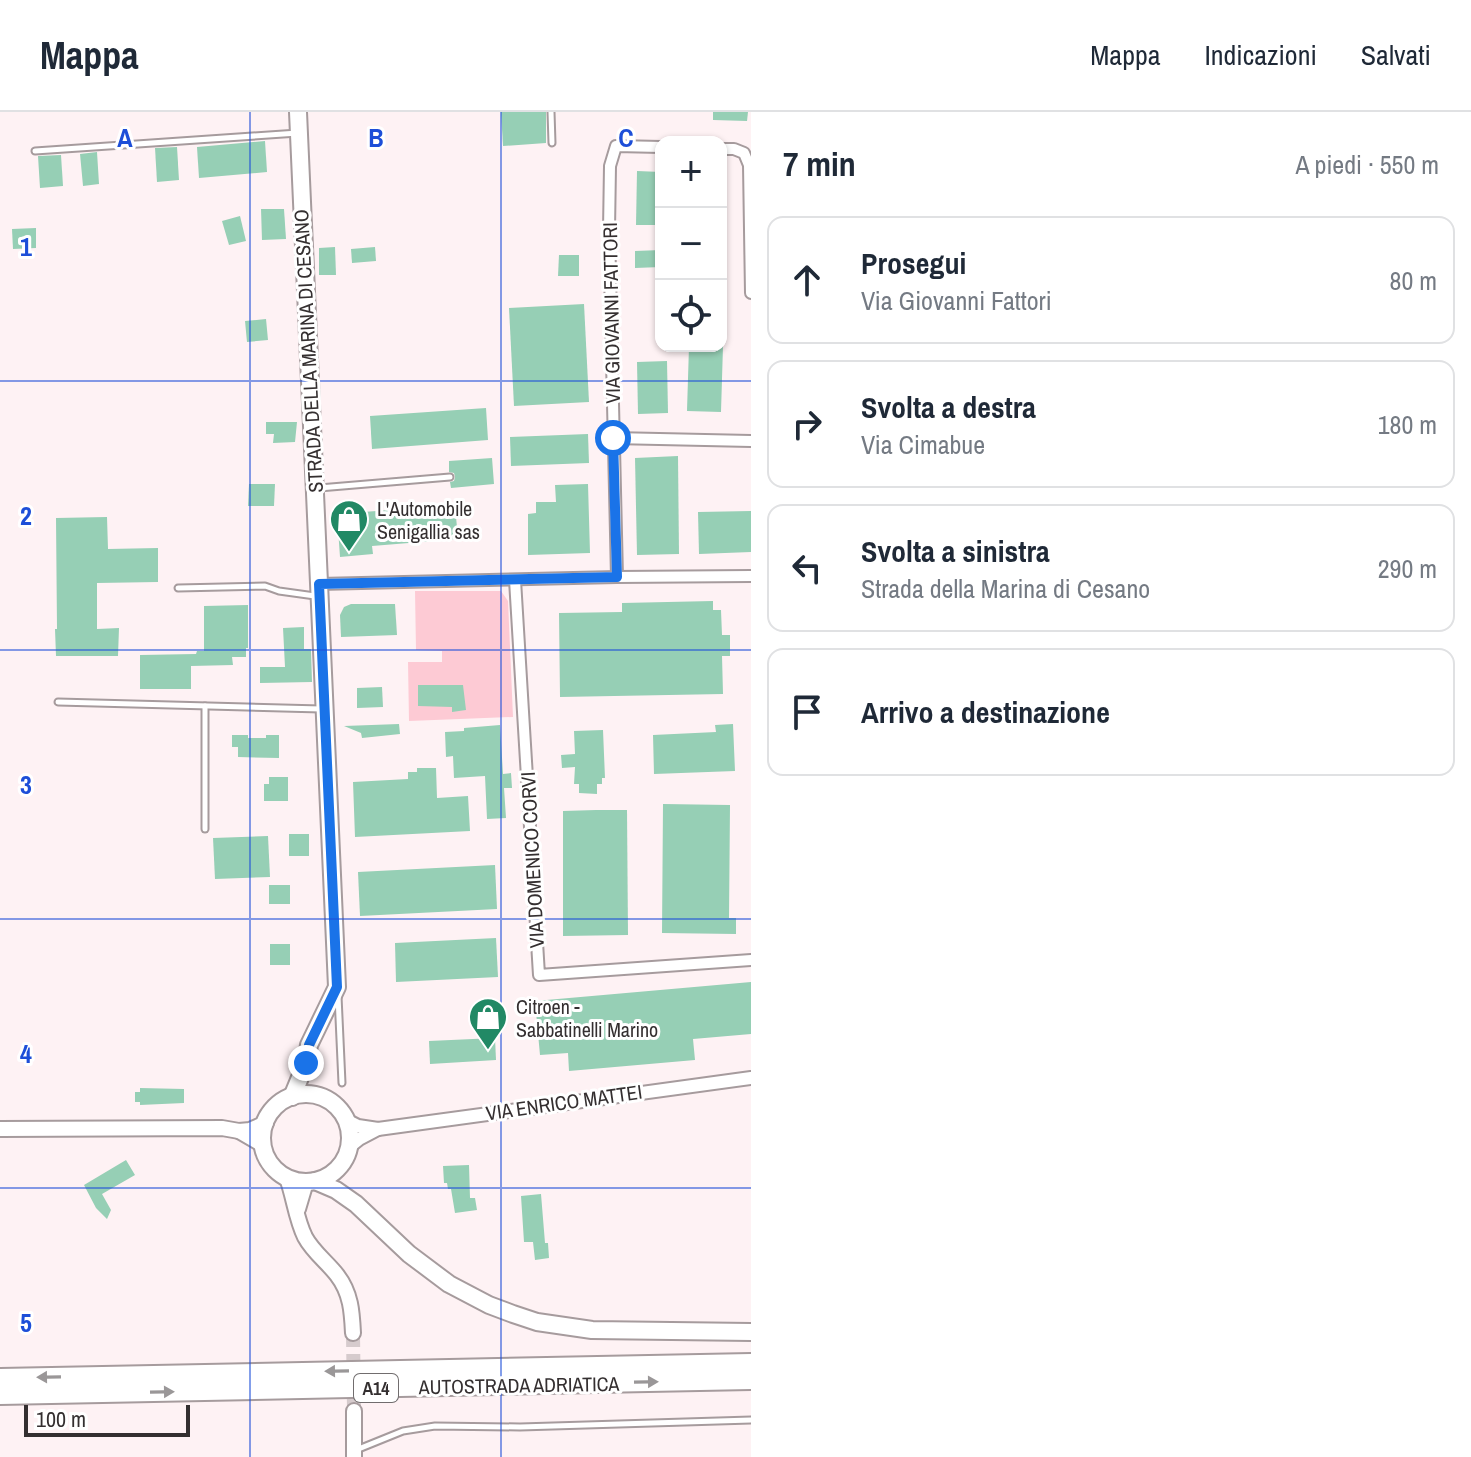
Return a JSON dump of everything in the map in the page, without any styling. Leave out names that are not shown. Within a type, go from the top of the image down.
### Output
[{"type":"highway","name":"AUTOSTRADA ADRIATICA","points":[[0,1378],[751,1363]]},
{"type":"highway","name":"AUTOSTRADA ADRIATICA","points":[[0,1395],[751,1380]]},
{"type":"main road","name":"STRADA DELLA MARINA DI CESANO","points":[[292,1097],[313,1037],[337,987],[298,112]]},
{"type":"main road","points":[[306,1063],[320,1097]]},
{"type":"main road","points":[[356,1204],[347,1189],[344,1175],[349,1129],[340,1110],[331,1102],[306,1094],[281,1103],[272,1111],[263,1134],[263,1145],[271,1164],[287,1178],[336,1190],[356,1204],[409,1254],[449,1284],[489,1305],[537,1322],[592,1330],[751,1332]]},
{"type":"main road","points":[[0,1129],[222,1128],[239,1131],[266,1123]]},
{"type":"main road","points":[[239,1131],[263,1145]]},
{"type":"main road","points":[[297,1213],[311,1182],[337,1170],[347,1154]]},
{"type":"main road","points":[[287,1178],[307,1240],[347,1290],[353,1333]]},
{"type":"main road","points":[[354,1411],[354,1454]]},
{"type":"street","name":"VIA GIOVANNI FATTORI","points":[[617,577],[610,166],[616,146],[655,147]]},
{"type":"street","points":[[727,149],[744,153],[749,165],[751,293]]},
{"type":"street","points":[[613,438],[751,441]]},
{"type":"street","points":[[319,590],[515,580],[751,576]]},
{"type":"street","name":"VIA DOMENICO CORVI","points":[[515,580],[539,975],[751,960]]},
{"type":"street","name":"VIA ENRICO MATTEI","points":[[346,1120],[358,1126],[378,1129],[751,1078]]},
{"type":"street","name":"VIA ENRICO MATTEI","points":[[347,1154],[359,1139],[378,1129]]},
{"type":"lane","points":[[551,112],[552,143]]},
{"type":"lane","points":[[35,151],[298,133]]},
{"type":"lane","points":[[315,488],[450,477]]},
{"type":"lane","points":[[178,588],[265,586],[279,591],[319,590]]},
{"type":"lane","points":[[58,702],[325,709]]},
{"type":"lane","points":[[205,706],[205,829]]},
{"type":"lane","points":[[337,987],[342,1083]]},
{"type":"lane","points":[[354,1454],[403,1431],[435,1426],[520,1427],[751,1420]]},
{"type":"shaded area","points":[[415,591],[501,591],[508,601],[513,717],[409,721],[408,662],[442,662],[442,651],[416,650]]},
{"type":"building","points":[[501,112],[546,112],[546,143],[503,146]]},
{"type":"building","points":[[713,112],[748,112],[747,121],[713,120]]},
{"type":"building","points":[[265,141],[267,172],[199,178],[197,147]]},
{"type":"building","points":[[177,147],[179,180],[157,182],[155,148]]},
{"type":"building","points":[[97,152],[99,184],[83,186],[80,154]]},
{"type":"building","points":[[61,155],[63,186],[40,188],[38,156]]},
{"type":"building","points":[[637,171],[655,172],[655,225],[636,225]]},
{"type":"building","points":[[261,209],[284,209],[286,239],[262,240]]},
{"type":"building","points":[[240,216],[246,241],[229,245],[222,221]]},
{"type":"building","points":[[36,228],[36,248],[13,249],[12,229]]},
{"type":"building","points":[[335,247],[336,275],[319,275],[319,248]]},
{"type":"building","points":[[375,247],[376,261],[352,263],[351,249]]},
{"type":"building","points":[[655,250],[655,267],[635,268],[635,251]]},
{"type":"building","points":[[559,255],[579,255],[579,276],[558,276]]},
{"type":"building","points":[[584,304],[589,402],[514,406],[509,308]]},
{"type":"building","points":[[266,319],[268,340],[247,342],[245,321]]},
{"type":"building","points":[[689,352],[723,352],[721,412],[687,411]]},
{"type":"building","points":[[667,361],[668,413],[638,414],[637,362]]},
{"type":"building","points":[[486,408],[488,440],[372,449],[370,416]]},
{"type":"building","points":[[266,422],[297,422],[295,442],[273,443],[274,434],[266,434]]},
{"type":"building","points":[[588,434],[589,463],[511,466],[510,437]]},
{"type":"building","points":[[678,456],[679,554],[637,555],[635,458]]},
{"type":"building","points":[[492,458],[494,484],[451,488],[450,482],[455,477],[454,473],[449,472],[449,461]]},
{"type":"building","points":[[249,484],[275,484],[274,506],[248,506]]},
{"type":"building","points":[[588,484],[590,553],[528,555],[528,514],[536,513],[536,502],[556,502],[555,485]]},
{"type":"building","points":[[455,505],[458,539],[372,546],[373,554],[340,557],[337,514]]},
{"type":"building","points":[[751,511],[751,552],[699,554],[698,512]]},
{"type":"building","points":[[107,517],[108,549],[158,548],[158,582],[97,583],[97,629],[119,628],[118,656],[56,656],[56,518]]},
{"type":"building","points":[[713,601],[713,610],[721,610],[722,635],[730,635],[730,656],[722,656],[723,694],[560,697],[559,613],[622,612],[622,603]]},
{"type":"building","points":[[351,604],[395,604],[397,635],[341,637],[340,615],[344,607]]},
{"type":"building","points":[[248,605],[246,657],[232,657],[233,665],[191,666],[191,689],[140,689],[140,655],[196,654],[197,651],[204,651],[204,606]]},
{"type":"building","points":[[304,627],[304,649],[311,649],[312,682],[260,683],[260,667],[285,667],[283,628]]},
{"type":"building","points":[[418,685],[463,685],[466,710],[452,712],[452,707],[418,706]]},
{"type":"building","points":[[382,687],[383,707],[357,708],[357,688]]},
{"type":"building","points":[[399,724],[400,734],[362,738],[361,733],[344,726]]},
{"type":"building","points":[[733,724],[735,771],[654,774],[653,735],[716,732],[715,725]]},
{"type":"building","points":[[500,725],[503,774],[511,773],[512,788],[504,788],[506,818],[487,819],[485,776],[454,778],[453,756],[446,757],[445,732]]},
{"type":"building","points":[[603,730],[605,778],[602,778],[602,784],[597,784],[597,794],[579,793],[579,784],[574,784],[575,767],[562,768],[561,755],[575,754],[574,731]]},
{"type":"building","points":[[232,735],[266,738],[266,735],[279,735],[279,758],[238,757],[238,747],[232,747]]},
{"type":"building","points":[[417,768],[436,768],[437,798],[468,796],[470,831],[355,837],[353,782],[408,779],[408,772],[417,772]]},
{"type":"building","points":[[269,777],[288,777],[288,801],[264,801],[264,784],[269,784]]},
{"type":"building","points":[[663,804],[730,805],[729,918],[736,918],[736,934],[662,933]]},
{"type":"building","points":[[627,810],[628,935],[563,936],[563,811]]},
{"type":"building","points":[[289,834],[309,834],[309,856],[289,856]]},
{"type":"building","points":[[268,836],[270,877],[215,879],[213,838]]},
{"type":"building","points":[[495,865],[497,909],[360,916],[358,872]]},
{"type":"building","points":[[269,885],[290,885],[290,904],[269,904]]},
{"type":"building","points":[[496,938],[498,977],[396,982],[395,943]]},
{"type":"building","points":[[270,944],[290,944],[290,965],[270,965]]},
{"type":"building","points":[[751,982],[751,1034],[693,1039],[695,1060],[569,1071],[568,1053],[540,1055],[535,1001]]},
{"type":"building","points":[[495,1038],[496,1060],[430,1064],[429,1041]]},
{"type":"building","points":[[140,1088],[184,1089],[184,1103],[140,1105],[140,1102],[135,1102],[135,1092],[140,1092]]},
{"type":"building","points":[[126,1160],[135,1175],[102,1194],[111,1210],[107,1219],[96,1208],[84,1185]]},
{"type":"building","points":[[469,1165],[470,1198],[475,1198],[477,1210],[455,1213],[451,1189],[444,1183],[443,1166]]},
{"type":"building","points":[[541,1194],[549,1258],[535,1260],[533,1242],[524,1242],[521,1196]]},
{"type":"tunnel","points":[[353,1333],[354,1411]]},
{"type":"place","name":"L'Automobile Senigallia sas","points":[[349,553]]},
{"type":"place","name":"Citroen - Sabbatinelli Marino","points":[[488,1051]]},
{"type":"route","points":[[306,1063],[309,1045],[337,987],[319,584],[617,577],[613,438]]}]
